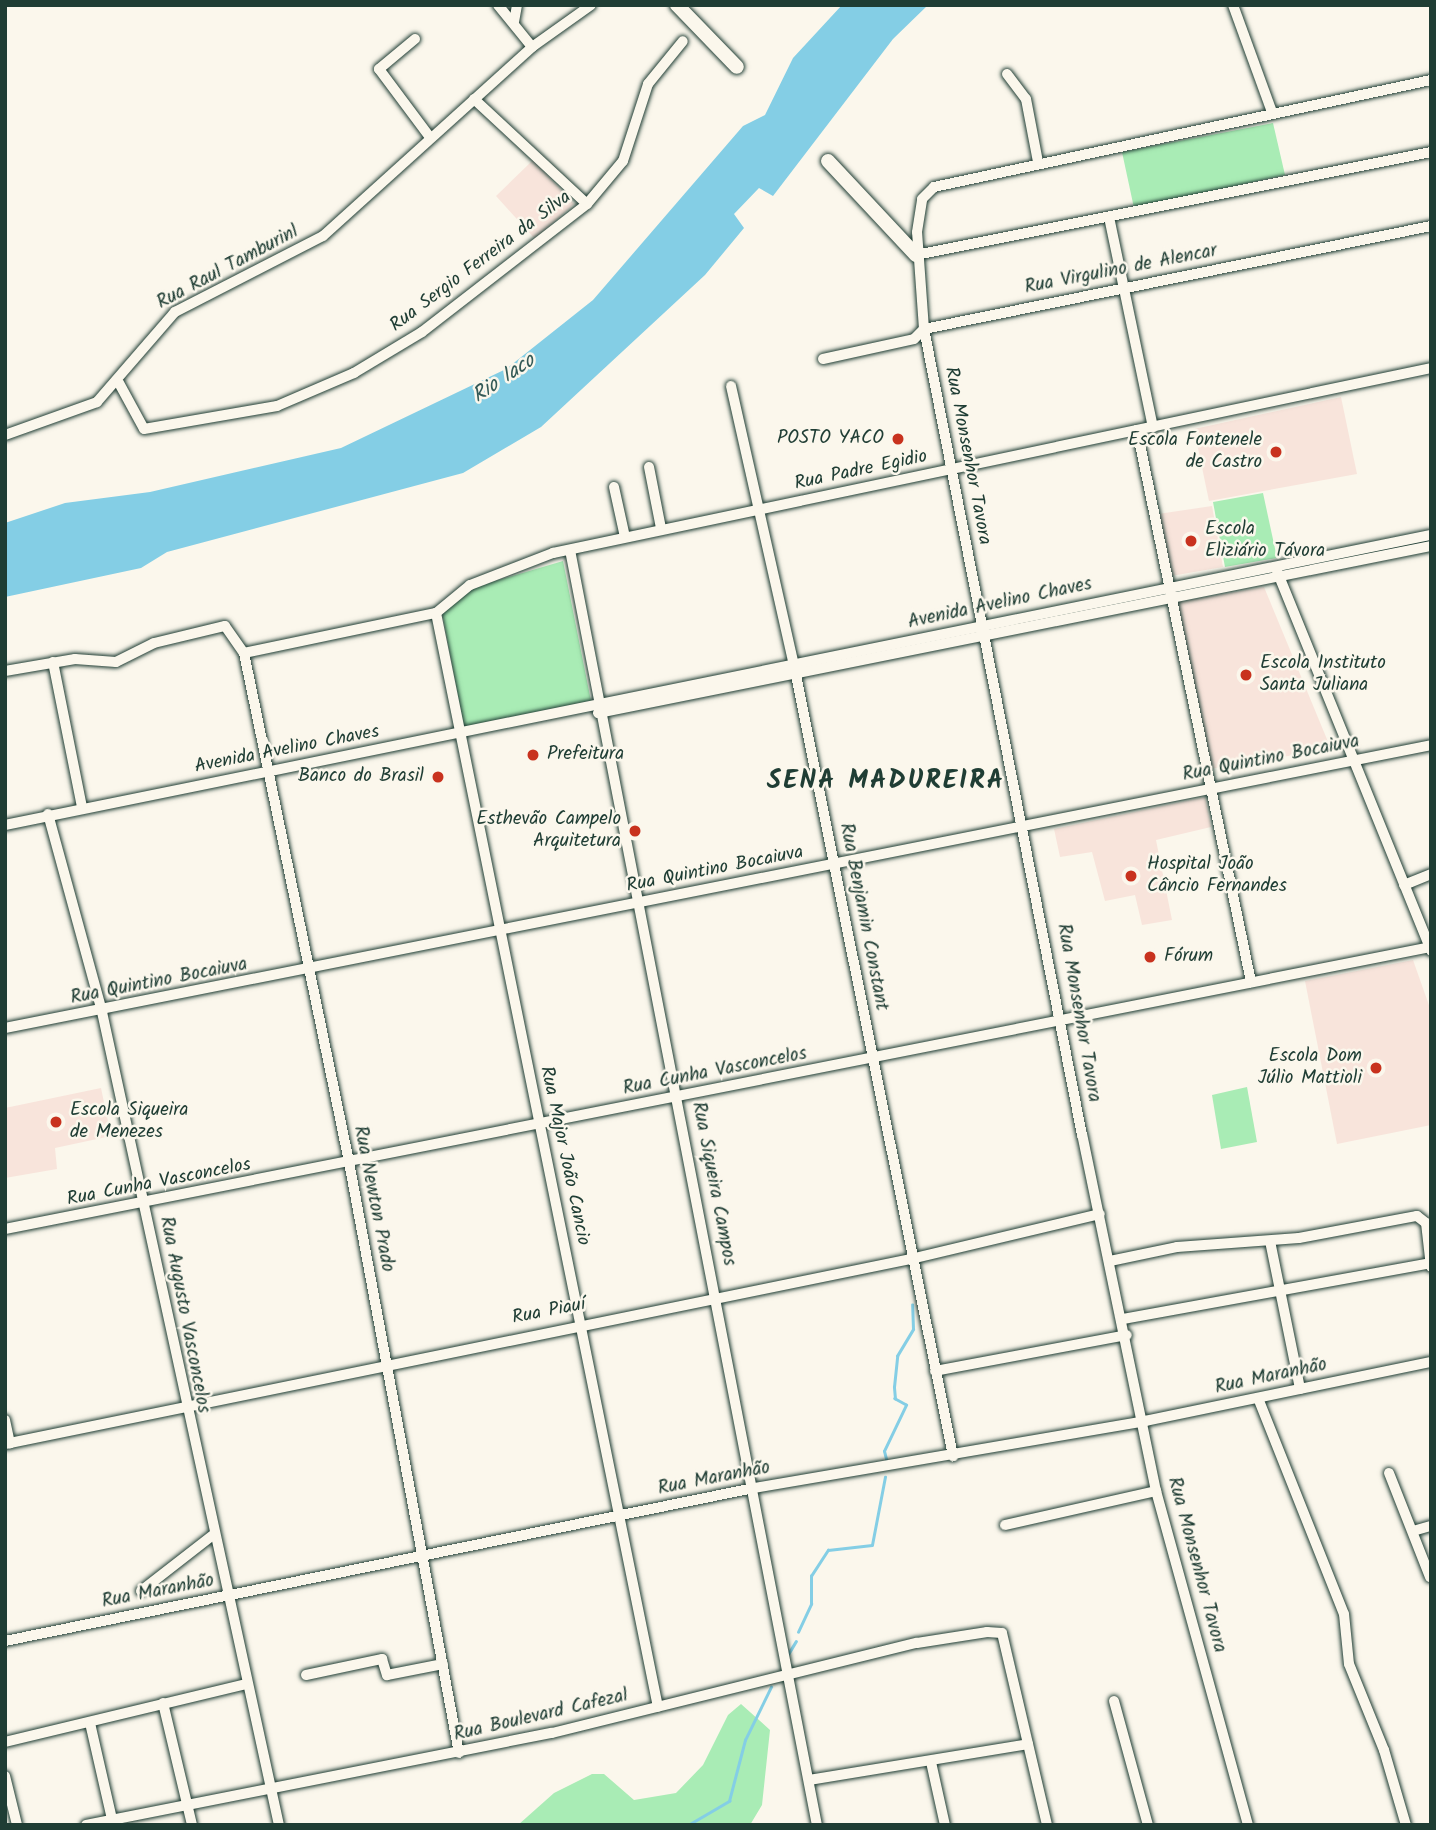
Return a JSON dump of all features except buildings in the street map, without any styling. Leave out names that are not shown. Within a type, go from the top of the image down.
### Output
[{"type":"street","points":[[498,5],[532,47]]},
{"type":"street","points":[[514,22],[517,5]]},
{"type":"street","name":"Rua Raul Tamburinl","points":[[5,435],[97,402],[119,383],[157,326],[175,312],[323,236],[429,136],[532,47],[592,5]]},
{"type":"street","points":[[677,5],[737,67]]},
{"type":"street","points":[[1233,5],[1272,112]]},
{"type":"street","points":[[415,39],[379,69],[429,136]]},
{"type":"street","name":"Rua Sergio Ferreira da Silva","points":[[119,383],[144,429],[277,406],[354,373],[422,332],[587,204],[623,161],[648,84],[683,41]]},
{"type":"street","points":[[1007,74],[1026,99],[1038,162],[1431,80]]},
{"type":"street","points":[[474,99],[587,204]]},
{"type":"street","points":[[828,161],[916,255],[1431,152]]},
{"type":"street","name":"Rua Monsenhor Tavora","points":[[1038,162],[934,187],[922,199],[916,255],[924,329],[1025,826],[1100,1214],[1145,1421],[1156,1491],[1248,1825]]},
{"type":"street","points":[[1109,217],[1153,427]]},
{"type":"street","name":"Rua Virgulino de Alencar","points":[[823,359],[914,339],[924,329],[1431,226]]},
{"type":"street","name":"Rua Padre Egidio","points":[[436,613],[470,585],[570,550],[661,528],[759,511],[1431,368]]},
{"type":"street","name":"Rua Benjamin Constant","points":[[731,386],[795,670],[874,1058],[911,1259],[953,1456]]},
{"type":"street","points":[[1137,430],[1251,982]]},
{"type":"street","points":[[649,467],[661,528]]},
{"type":"street","points":[[614,487],[625,537]]},
{"type":"street","name":"Avenida Avelino Chaves","points":[[984,630],[1170,599],[1431,535]]},
{"type":"street","name":"Avenida Avelino Chaves","points":[[5,825],[82,807],[795,670],[1168,588],[1431,546]]},
{"type":"street","name":"Rua Siqueira Campos","points":[[570,550],[641,902],[817,1825]]},
{"type":"street","points":[[1278,572],[1430,948]]},
{"type":"street","points":[[5,671],[53,662],[116,662],[153,643],[225,626],[244,653],[436,613]]},
{"type":"street","name":"Rua Major João Cancio","points":[[436,613],[658,1707]]},
{"type":"street","name":"Rua Newton Prado","points":[[244,653],[349,1162],[459,1753]]},
{"type":"street","points":[[53,662],[82,807]]},
{"type":"street","name":"Rua Quintino Bocaiuva","points":[[5,1028],[102,1012],[1212,787],[1431,746]]},
{"type":"street","name":"Rua Augusto Vasconcelos","points":[[48,814],[102,1012],[213,1535],[279,1825]]},
{"type":"street","points":[[1404,885],[1431,874]]},
{"type":"street","name":"Rua Cunha Vasconcelos","points":[[5,1229],[144,1205],[1430,948]]},
{"type":"street","name":"Rua Piauí","points":[[8,1444],[385,1363],[717,1295],[911,1259],[1100,1214]]},
{"type":"street","points":[[1110,1261],[1177,1247],[1270,1241],[1417,1216],[1426,1223],[1430,1265],[1123,1319]]},
{"type":"street","points":[[1270,1241],[1300,1388]]},
{"type":"street","points":[[935,1371],[1127,1335]]},
{"type":"street","name":"Rua Maranhão","points":[[5,1641],[754,1488],[1145,1421],[1431,1362]]},
{"type":"street","points":[[1258,1398],[1344,1615],[1349,1664],[1384,1750],[1406,1825]]},
{"type":"street","points":[[5,1420],[8,1444]]},
{"type":"street","points":[[1390,1473],[1430,1577]]},
{"type":"street","points":[[1005,1525],[1156,1491]]},
{"type":"street","points":[[1413,1531],[1431,1526]]},
{"type":"street","points":[[141,1591],[213,1535]]},
{"type":"street","name":"Rua Boulevard Cafezal","points":[[86,1825],[269,1784],[459,1753],[917,1643],[1002,1633],[1028,1744]]},
{"type":"street","points":[[306,1675],[382,1659],[387,1675],[443,1664]]},
{"type":"street","points":[[5,1742],[247,1684]]},
{"type":"street","points":[[1114,1701],[1148,1825]]},
{"type":"street","points":[[163,1703],[192,1825]]},
{"type":"street","points":[[90,1723],[112,1819]]},
{"type":"street","points":[[809,1780],[1028,1744],[1047,1825]]},
{"type":"street","points":[[931,1762],[945,1825]]},
{"type":"street","points":[[5,1776],[17,1825]]},
{"type":"shaded area","points":[[533,160],[574,204],[535,239],[496,196]]},
{"type":"shaded area","name":"Escola Fontenele de Castro","points":[[1341,397],[1357,474],[1209,501],[1194,429]]},
{"type":"shaded area","name":"Escola Eliziário Távora","points":[[1212,506],[1223,567],[1171,576],[1158,514]]},
{"type":"shaded area","name":"Escola Instituto Santa Juliana","points":[[1264,587],[1331,749],[1210,769],[1178,602]]},
{"type":"shaded area","name":"Hospital João Câncio Fernandes","points":[[1205,797],[1211,827],[1156,840],[1172,920],[1142,925],[1135,895],[1105,901],[1092,852],[1060,857],[1054,829]]},
{"type":"shaded area","name":"Escola Dom Júlio Mattioli","points":[[1413,960],[1431,1011],[1431,1125],[1337,1144],[1305,981]]},
{"type":"shaded area","name":"Escola Siqueira de Menezes","points":[[101,1088],[111,1136],[55,1148],[57,1169],[5,1178],[5,1108]]},
{"type":"green space","points":[[1273,123],[1285,175],[1134,208],[1122,152]]},
{"type":"green space","points":[[1263,493],[1277,558],[1225,567],[1213,502]]},
{"type":"green space","points":[[563,561],[591,701],[464,727],[442,612],[468,589]]},
{"type":"green space","points":[[1247,1087],[1257,1142],[1221,1149],[1212,1095]]},
{"type":"green space","points":[[741,1704],[770,1730],[762,1805],[750,1825],[518,1825],[554,1793],[592,1774],[604,1774],[634,1800],[676,1793],[703,1765],[728,1715]]},
{"type":"water","name":"Rio Iaco","points":[[842,5],[928,5],[893,39],[773,196],[759,188],[734,214],[744,228],[705,275],[541,427],[463,473],[167,552],[141,568],[5,597],[5,523],[65,503],[150,492],[341,448],[506,369],[593,300],[743,126],[765,115],[793,58]]},
{"type":"waterway","points":[[887,1463],[884,1451],[906,1405],[895,1399],[894,1387],[897,1356],[913,1329],[912,1305]]},
{"type":"waterway","points":[[798,1632],[811,1604],[811,1576],[828,1550],[872,1545],[885,1477]]},
{"type":"waterway","points":[[787,1656],[796,1641]]},
{"type":"waterway","points":[[688,1825],[729,1801],[745,1740],[771,1687]]},
{"type":"place","name":"POSTO YACO","points":[[898,439]]},
{"type":"place","name":"Escola Fontenele de Castro","points":[[1276,452]]},
{"type":"place","name":"Escola Eliziário Távora","points":[[1191,541]]},
{"type":"place","name":"Escola Instituto Santa Juliana","points":[[1246,675]]},
{"type":"place","name":"Prefeitura","points":[[533,755]]},
{"type":"place","name":"Banco do Brasil","points":[[438,777]]},
{"type":"place","name":"Esthevão Campelo Arquitetura","points":[[635,831]]},
{"type":"place","name":"Hospital João Câncio Fernandes","points":[[1131,876]]},
{"type":"place","name":"Fórum","points":[[1150,957]]},
{"type":"place","name":"Escola Dom Júlio Mattioli","points":[[1376,1068]]},
{"type":"place","name":"Escola Siqueira de Menezes","points":[[56,1122]]},
{"type":"district","name":"SENA MADUREIRA","points":[[886,782]]}]
